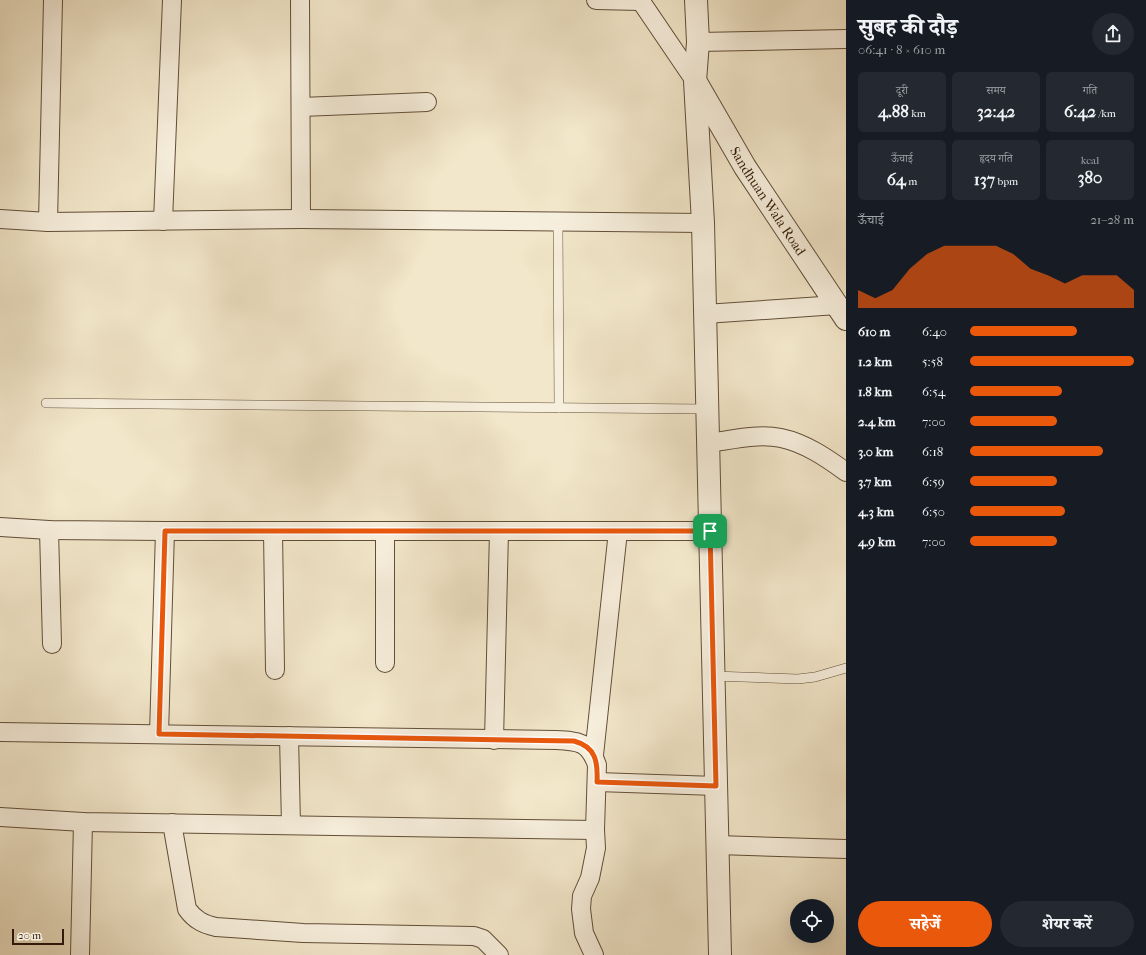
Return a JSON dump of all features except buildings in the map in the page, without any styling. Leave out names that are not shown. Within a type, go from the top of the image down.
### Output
[{"type":"street","points":[[48,222],[53,0]]},
{"type":"street","points":[[163,221],[172,0]]},
{"type":"street","points":[[300,0],[301,220]]},
{"type":"street","points":[[596,0],[640,0],[695,81]]},
{"type":"street","points":[[696,0],[698,42],[695,81],[703,223],[720,955]]},
{"type":"street","points":[[698,42],[846,39]]},
{"type":"street","name":"Sandhuan Wala Road","points":[[695,81],[745,167],[841,312]]},
{"type":"street","points":[[301,107],[427,102]]},
{"type":"street","points":[[0,219],[48,222],[301,220],[703,223]]},
{"type":"street","points":[[705,314],[841,312]]},
{"type":"street","points":[[708,444],[755,437],[781,438],[808,447],[846,472]]},
{"type":"street","points":[[0,528],[165,531],[710,531]]},
{"type":"street","points":[[49,530],[52,644]]},
{"type":"street","points":[[159,734],[165,531]]},
{"type":"street","points":[[273,531],[275,670]]},
{"type":"street","points":[[385,531],[385,663]]},
{"type":"street","points":[[494,740],[499,531]]},
{"type":"street","points":[[594,955],[584,934],[582,896],[590,878],[596,848],[595,830],[597,766],[594,755],[618,531]]},
{"type":"street","points":[[0,732],[574,741],[581,743],[594,755]]},
{"type":"street","points":[[289,736],[291,825]]},
{"type":"street","points":[[597,782],[716,786]]},
{"type":"street","points":[[0,817],[83,822],[595,830]]},
{"type":"street","points":[[80,955],[83,822]]},
{"type":"street","points":[[172,823],[187,909],[192,917],[203,924],[216,927],[303,933],[474,936],[483,939],[491,945],[499,955]]},
{"type":"street","points":[[717,845],[846,849]]},
{"type":"lane","points":[[558,222],[559,408]]},
{"type":"lane","points":[[46,403],[707,409]]},
{"type":"lane","points":[[713,676],[798,679],[815,677],[846,668]]},
{"type":"route","points":[[165,531],[710,531],[716,786],[597,782],[597,766],[594,755],[581,743],[574,741],[159,734],[165,531]]}]
